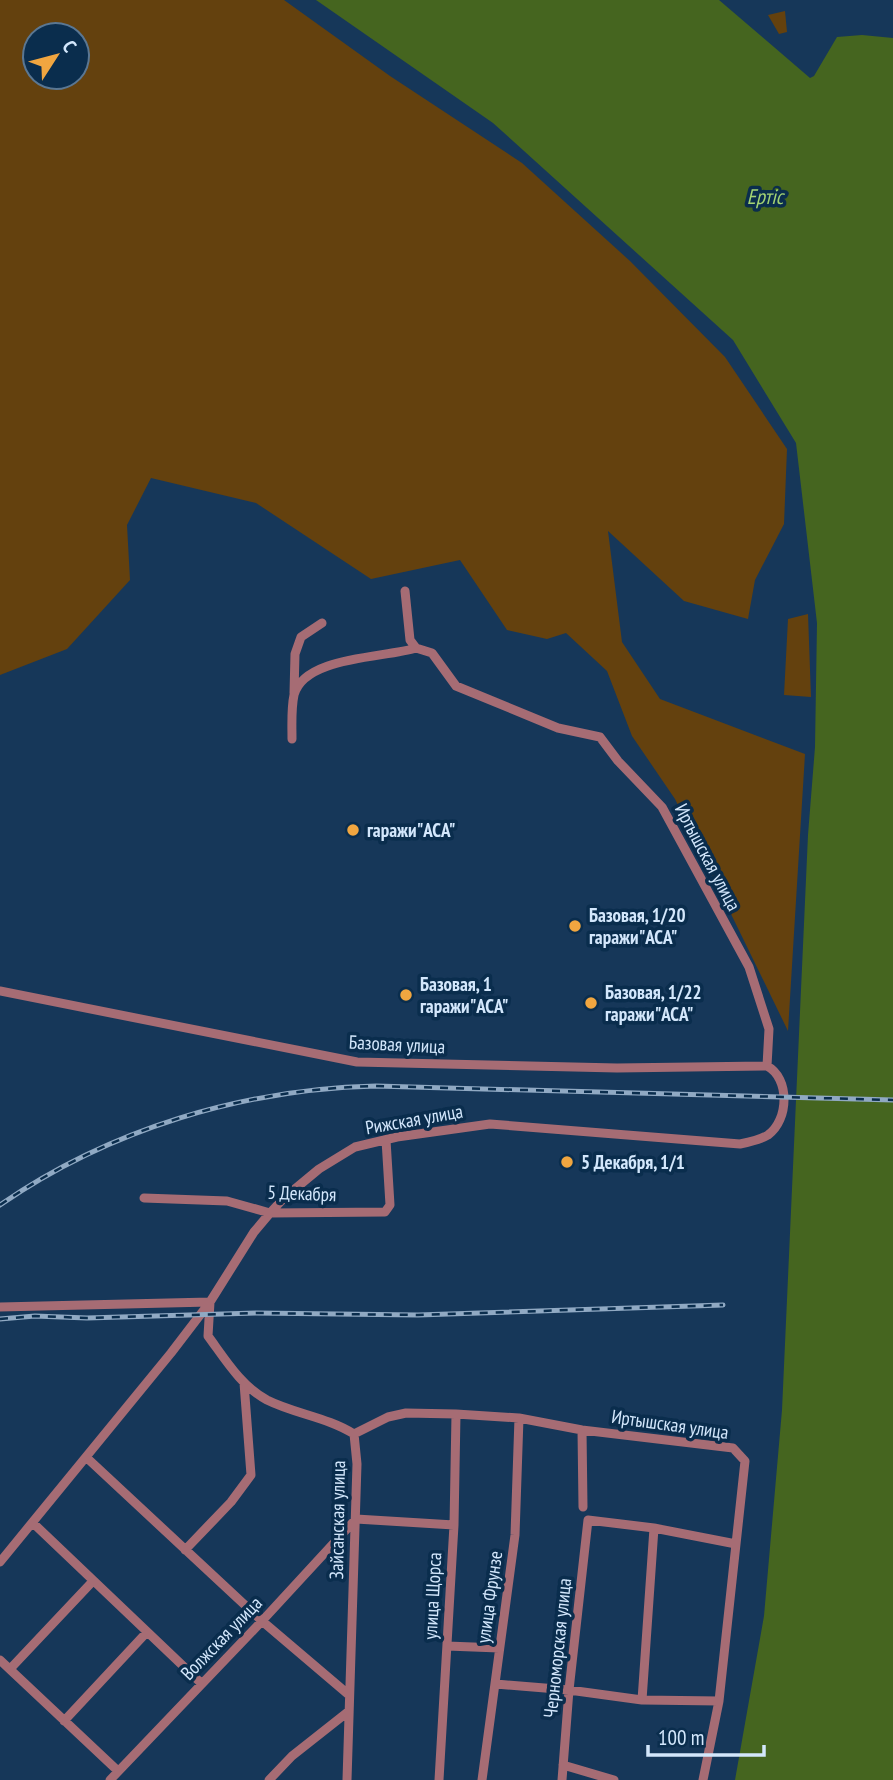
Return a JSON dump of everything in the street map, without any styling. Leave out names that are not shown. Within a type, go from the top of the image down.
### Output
[{"type":"street","points":[[295,693],[306,678],[321,668],[344,661],[416,648],[410,640],[405,591]]},
{"type":"street","points":[[292,739],[295,654],[300,637],[322,623]]},
{"type":"street","name":"Иртышская улица","points":[[416,648],[432,653],[456,686],[558,728],[600,737],[618,761],[662,807],[749,967],[769,1029],[766,1066]]},
{"type":"street","name":"Базовая улица","points":[[0,991],[357,1062],[617,1068],[766,1066]]},
{"type":"street","name":"Рижская улица","points":[[0,1562],[87,1458],[210,1302],[254,1232],[284,1198],[319,1169],[355,1147],[490,1124],[740,1144],[768,1135],[782,1114],[783,1091],[780,1080],[775,1070],[766,1066]]},
{"type":"street","name":"5 Декабря","points":[[144,1198],[227,1201],[270,1213],[385,1212],[390,1205],[386,1140]]},
{"type":"street","points":[[0,1307],[210,1302]]},
{"type":"street","name":"Зайсанская улица","points":[[210,1302],[208,1336],[244,1383],[268,1400],[340,1425],[354,1434],[357,1464],[348,1780]]},
{"type":"street","points":[[185,1550],[231,1502],[251,1475],[244,1383]]},
{"type":"street","name":"Иртышская улица","points":[[354,1434],[388,1417],[406,1413],[456,1414],[519,1418],[582,1430],[733,1448],[745,1461],[719,1701],[703,1780]]},
{"type":"street","name":"улица Щорса","points":[[439,1780],[454,1525],[456,1414]]},
{"type":"street","name":"улица Фрунзе","points":[[482,1780],[515,1535],[519,1418]]},
{"type":"street","points":[[582,1430],[583,1507]]},
{"type":"street","points":[[87,1458],[262,1621],[349,1695]]},
{"type":"street","points":[[355,1519],[454,1525]]},
{"type":"street","name":"Волжская улица","points":[[110,1780],[355,1519]]},
{"type":"street","name":"Черноморская улица","points":[[562,1780],[588,1521],[654,1528]]},
{"type":"street","points":[[33,1524],[202,1684]]},
{"type":"street","points":[[642,1700],[654,1528],[736,1544]]},
{"type":"street","points":[[10,1670],[93,1581]]},
{"type":"street","points":[[64,1721],[147,1632]]},
{"type":"street","points":[[447,1646],[499,1648]]},
{"type":"street","points":[[0,1660],[118,1771]]},
{"type":"street","points":[[496,1684],[642,1700],[719,1701]]},
{"type":"street","points":[[269,1780],[292,1756],[349,1711]]},
{"type":"street","points":[[563,1765],[614,1780]]},
{"type":"shaded area","points":[[0,0],[284,0],[390,76],[522,163],[630,261],[725,357],[787,449],[784,524],[755,580],[748,619],[684,601],[608,531],[622,642],[660,699],[805,754],[788,1031],[675,799],[632,736],[607,671],[566,633],[547,639],[507,630],[460,560],[371,579],[256,503],[151,478],[127,525],[130,580],[67,649],[0,675]]},
{"type":"shaded area","points":[[785,11],[787,32],[779,34],[768,15]]},
{"type":"shaded area","points":[[808,614],[811,697],[784,695],[788,619]]},
{"type":"water","name":"Ертіс","points":[[316,0],[719,0],[810,78],[814,76],[837,37],[862,35],[893,38],[893,1780],[735,1780],[764,1616],[782,1410],[808,835],[815,747],[817,623],[796,443],[733,340],[493,123]]},
{"type":"railway","points":[[0,1205],[42,1178],[86,1155],[179,1118],[277,1095],[326,1089],[376,1086],[893,1100]]},
{"type":"railway","points":[[0,1319],[35,1316],[87,1318],[256,1313],[418,1315],[723,1305]]},
{"type":"place","name":"гаражи\"ACА\"","points":[[353,830]]},
{"type":"place","name":"Базовая, 1/20 гаражи\"ACА\"","points":[[575,926]]},
{"type":"place","name":"Базовая, 1 гаражи\"ACА\"","points":[[406,995]]},
{"type":"place","name":"Базовая, 1/22 гаражи\"ACА\"","points":[[591,1003]]},
{"type":"place","name":"5 Декабря, 1/1","points":[[567,1162]]}]
